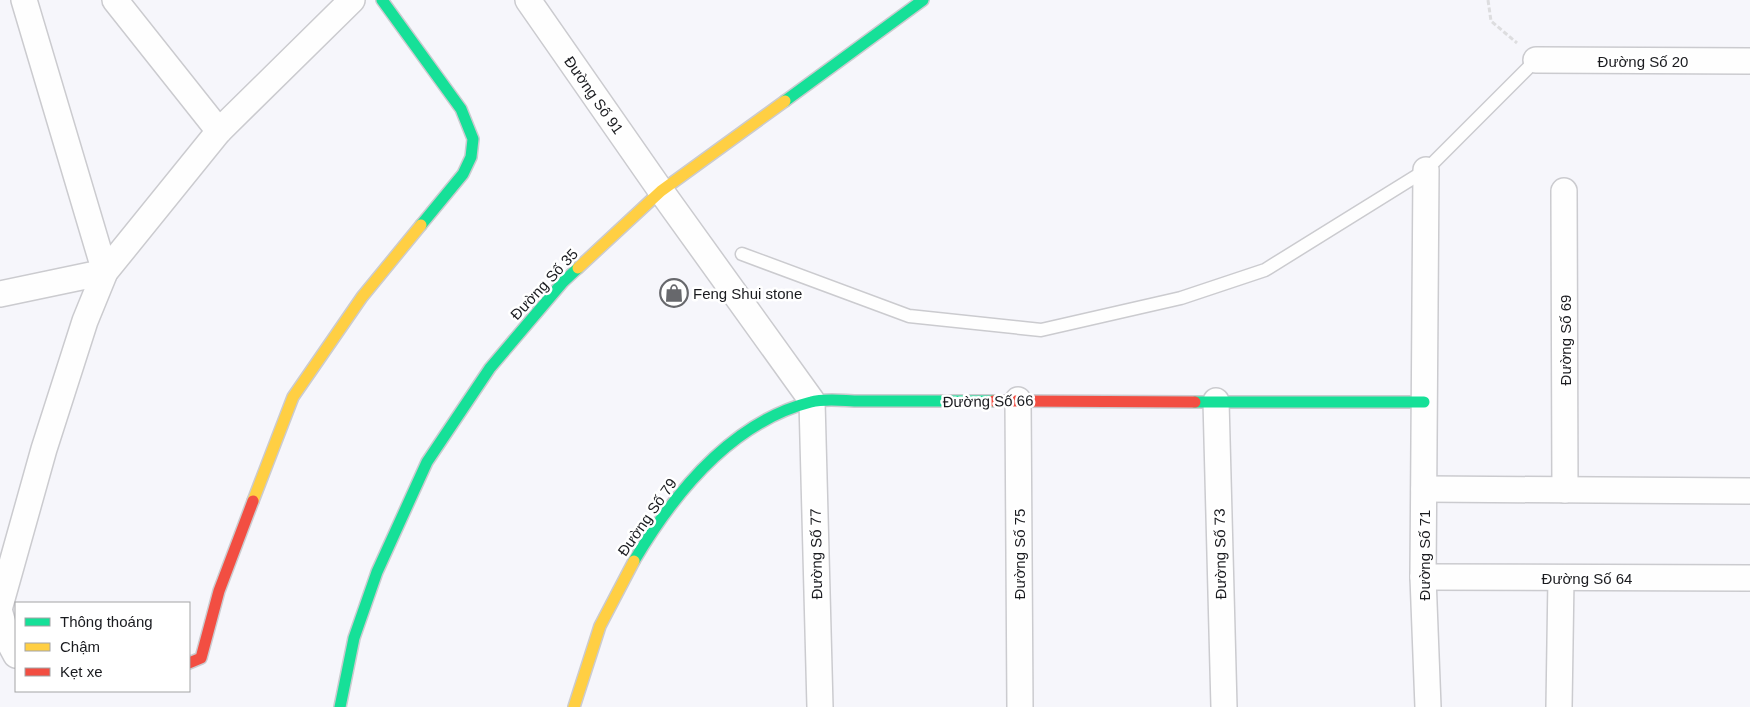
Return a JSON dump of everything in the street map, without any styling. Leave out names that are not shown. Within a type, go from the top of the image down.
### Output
[{"type":"street","points":[[24,0],[105,272]]},
{"type":"street","points":[[115,0],[218,131]]},
{"type":"street","points":[[0,606],[44,449],[85,321],[105,272],[218,131],[352,0]]},
{"type":"street","points":[[190,663],[201,658],[219,590],[293,397],[362,297],[463,174],[471,157],[473,139],[461,109],[382,0]]},
{"type":"street","name":"Đường Số 91","points":[[528,0],[661,191]]},
{"type":"street","name":"Đường Số 35","points":[[340,707],[354,638],[377,572],[427,462],[490,368],[563,282],[661,191],[923,0]]},
{"type":"street","name":"Đường Số 20","points":[[1536,60],[1750,61]]},
{"type":"street","name":"Đường Số 71","points":[[1426,170],[1423,577],[1428,707]]},
{"type":"street","points":[[661,191],[812,401]]},
{"type":"street","name":"Đường Số 69","points":[[1564,191],[1565,490]]},
{"type":"street","points":[[0,294],[105,272]]},
{"type":"street","name":"Đường Số 66","points":[[812,401],[928,403],[1018,400],[1424,402]]},
{"type":"street","name":"Đường Số 75","points":[[1018,400],[1020,707]]},
{"type":"street","name":"Đường Số 79","points":[[574,707],[582,670],[608,604],[648,537],[700,469],[737,438],[778,414],[812,401]]},
{"type":"street","name":"Đường Số 77","points":[[812,401],[820,707]]},
{"type":"street","name":"Đường Số 73","points":[[1216,401],[1224,707]]},
{"type":"street","points":[[1424,489],[1750,492]]},
{"type":"street","name":"Đường Số 64","points":[[1423,577],[1750,578]]},
{"type":"street","points":[[1559,707],[1561,578]]},
{"type":"street","points":[[0,613],[7,638],[15,653]]},
{"type":"lane","points":[[742,254],[909,316],[1041,330],[1181,298],[1265,270],[1426,170],[1536,60]]},
{"type":"path","points":[[1488,0],[1491,21],[1536,60]]},
{"type":"traffic: fast","points":[[382,0],[461,109],[473,139],[471,157],[463,174],[421,225]]},
{"type":"traffic: fast","points":[[785,101],[923,0]]},
{"type":"traffic: fast","points":[[340,707],[354,638],[377,572],[427,462],[490,368],[563,282],[578,268]]},
{"type":"traffic: fast","points":[[634,561],[667,510],[708,463],[730,443],[755,426],[782,412],[822,400],[993,401]]},
{"type":"traffic: fast","points":[[1195,402],[1424,402]]},
{"type":"traffic: slow","points":[[578,268],[661,191],[785,101]]},
{"type":"traffic: slow","points":[[253,501],[293,397],[362,297],[421,225]]},
{"type":"traffic: slow","points":[[574,707],[600,626],[634,561]]},
{"type":"traffic: jam","points":[[993,401],[1195,402]]},
{"type":"traffic: jam","points":[[190,663],[201,658],[219,591],[253,501]]},
{"type":"place","name":"Feng Shui stone","points":[[674,293]]}]
